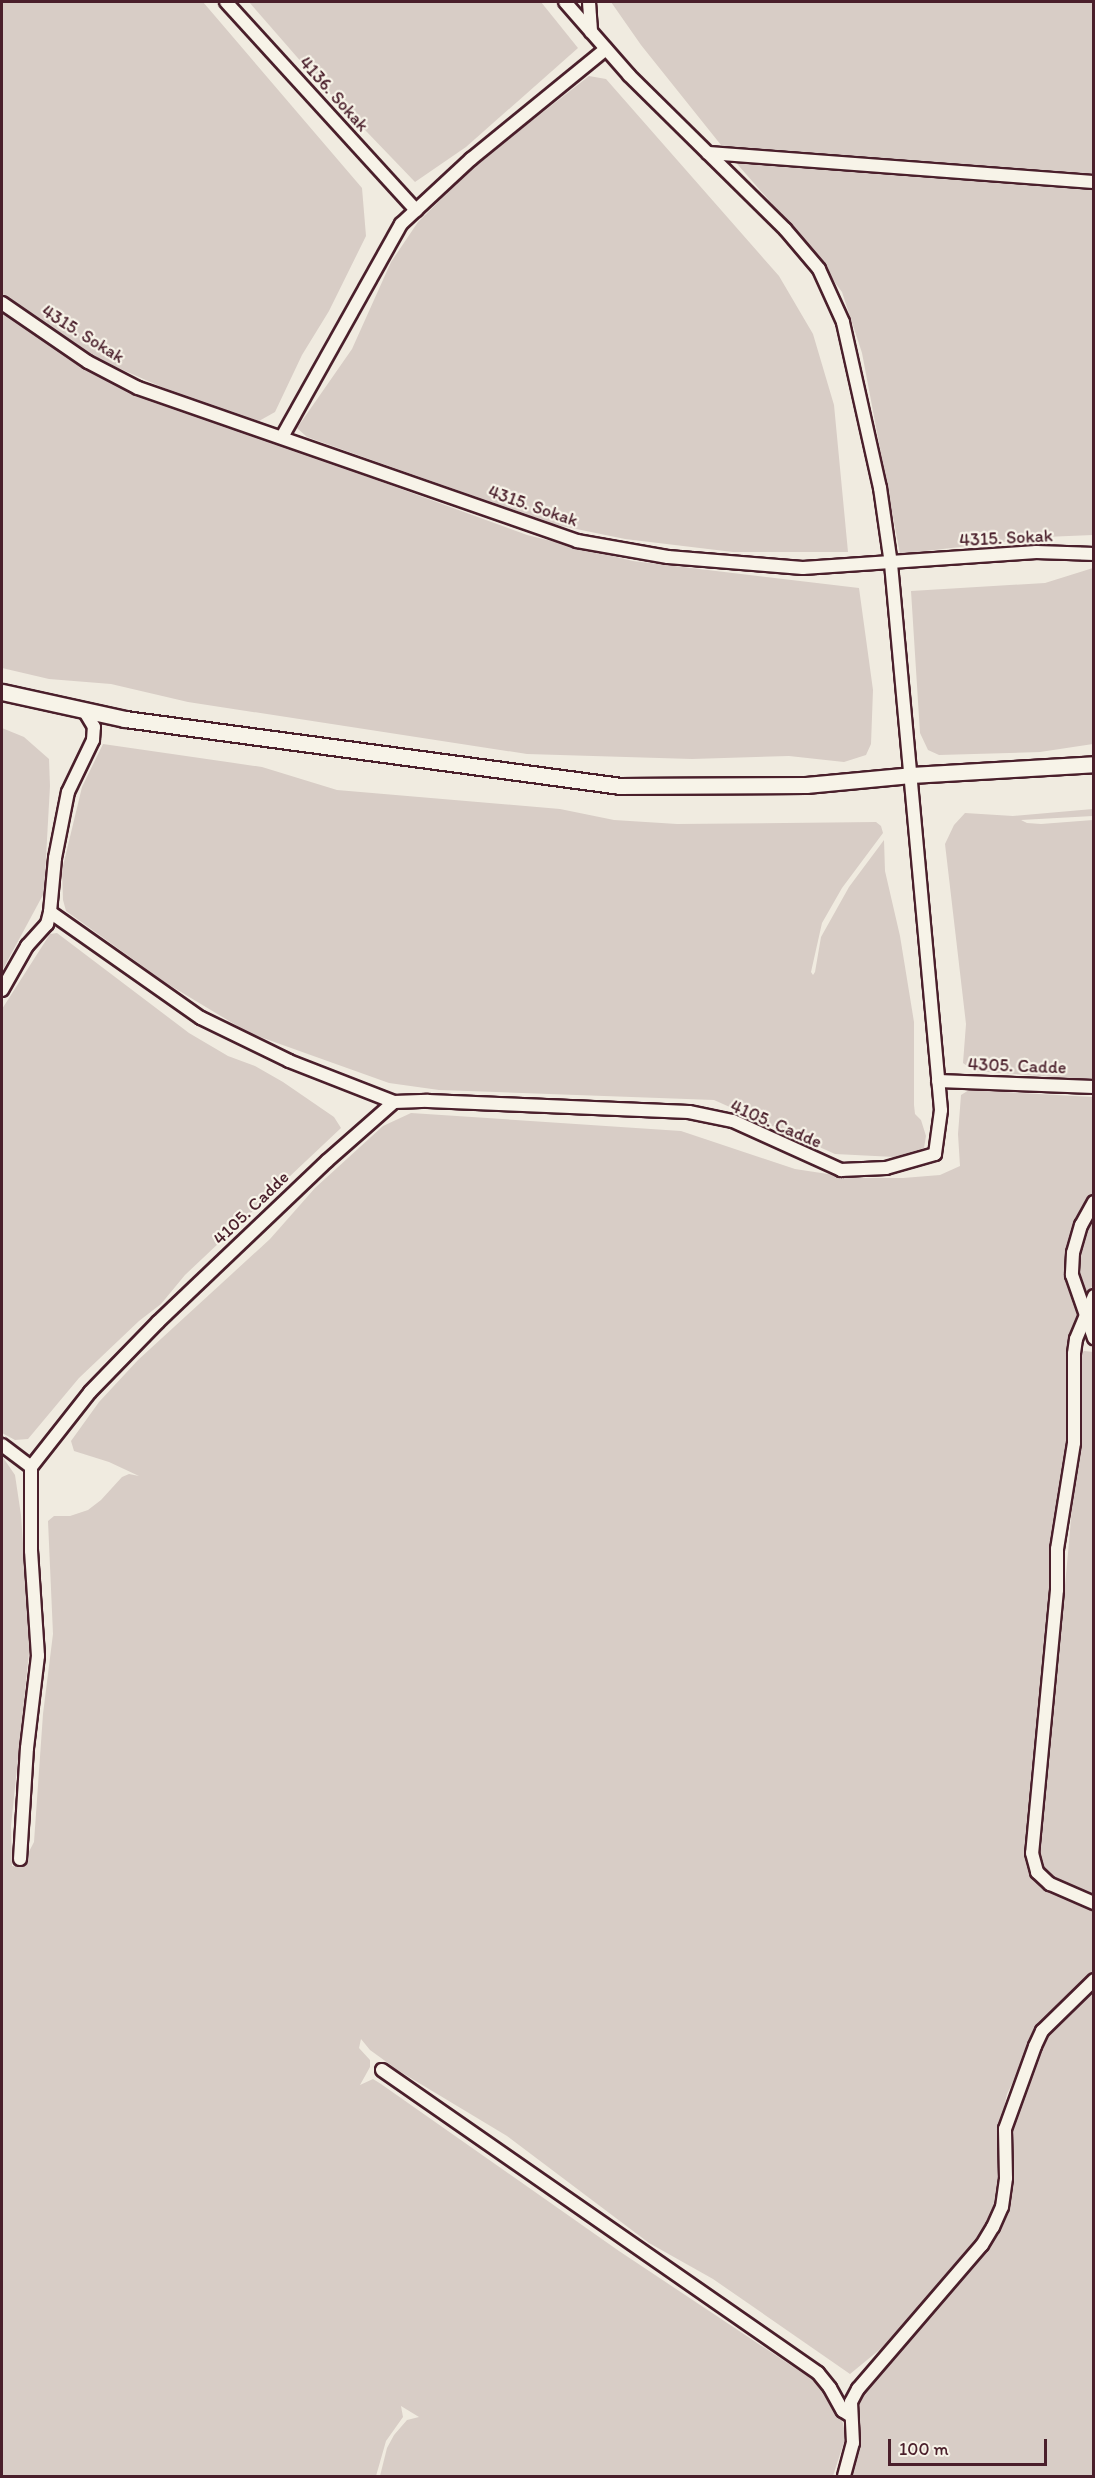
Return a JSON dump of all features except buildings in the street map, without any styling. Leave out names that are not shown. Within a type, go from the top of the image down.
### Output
[{"type":"street","name":"4136. Sokak","points":[[226,2],[416,210]]},
{"type":"street","points":[[565,2],[606,49],[785,229],[819,269],[843,322],[880,488],[891,564],[938,1081]]},
{"type":"street","points":[[589,2],[591,32]]},
{"type":"street","points":[[282,437],[401,224],[471,159],[606,49]]},
{"type":"street","points":[[708,153],[1094,182]]},
{"type":"street","name":"4315. Sokak","points":[[2,303],[88,362],[138,388],[577,541],[668,557],[803,568],[891,564],[1036,552],[1094,554]]},
{"type":"street","points":[[2,692],[125,719],[619,786],[806,785],[911,775],[1094,764]]},
{"type":"street","points":[[2,990],[27,946],[46,924],[50,912],[55,858],[68,792],[93,740],[94,727],[83,709]]},
{"type":"street","points":[[50,912],[201,1018],[289,1061],[394,1102]]},
{"type":"street","name":"4305. Cadde","points":[[938,1081],[1094,1087]]},
{"type":"street","name":"4105. Cadde","points":[[31,1467],[90,1392],[158,1322],[364,1127],[394,1102],[428,1101],[689,1112],[733,1121],[841,1170],[886,1168],[935,1154],[941,1110],[938,1081]]},
{"type":"street","points":[[1094,1202],[1081,1225],[1073,1253],[1072,1275],[1085,1319],[1094,1338]]},
{"type":"street","points":[[1094,1296],[1076,1339],[1074,1354],[1074,1443],[1057,1549],[1057,1590],[1032,1853],[1037,1872],[1050,1884],[1094,1903]]},
{"type":"street","points":[[2,1445],[31,1467],[31,1551],[38,1656],[27,1748],[20,1859]]},
{"type":"street","points":[[844,2476],[853,2443],[851,2402],[858,2389],[982,2245],[993,2227],[1002,2207],[1006,2178],[1005,2129],[1031,2056],[1042,2031],[1094,1980]]},
{"type":"street","points":[[382,2070],[818,2373],[843,2411],[851,2416]]},
{"type":"shaded area","points":[[2,2],[203,2],[362,188],[366,236],[329,311],[302,355],[275,412],[259,421],[189,399],[60,339],[2,298]]},
{"type":"shaded area","points":[[249,2],[541,2],[578,48],[466,147],[415,182],[317,80]]},
{"type":"shaded area","points":[[611,2],[1093,2],[1093,535],[1045,537],[900,554],[862,353],[842,292],[794,229],[725,150],[641,45]]},
{"type":"shaded area","points":[[589,76],[606,79],[779,276],[813,334],[834,405],[848,552],[733,552],[625,539],[552,524],[307,437],[297,428],[352,349],[391,262],[418,222],[478,163]]},
{"type":"shaded area","points":[[2,309],[111,383],[155,402],[204,417],[527,535],[633,561],[859,588],[873,690],[871,744],[866,755],[844,762],[789,756],[692,759],[527,754],[188,702],[111,684],[49,679],[2,668]]},
{"type":"shaded area","points":[[1093,568],[1093,744],[1040,752],[939,755],[928,750],[920,733],[911,591],[1045,583]]},
{"type":"shaded area","points":[[2,728],[24,737],[49,759],[50,786],[44,893],[2,971]]},
{"type":"shaded area","points":[[103,744],[262,767],[337,790],[560,809],[614,820],[677,824],[876,822],[881,826],[883,833],[842,888],[822,923],[811,972],[813,975],[815,972],[821,937],[849,887],[884,840],[885,871],[900,936],[914,1022],[914,1105],[915,1114],[921,1120],[926,1136],[924,1148],[895,1157],[835,1154],[714,1100],[439,1090],[389,1083],[249,1033],[166,983],[66,911],[63,900],[62,870],[82,787]]},
{"type":"shaded area","points":[[1093,809],[1093,816],[1021,820],[1041,824],[1093,820],[1093,1080],[974,1071],[963,1063],[966,1024],[945,844],[954,825],[965,813],[1013,816]]},
{"type":"shaded area","points":[[57,933],[189,1033],[228,1056],[255,1066],[283,1082],[334,1117],[341,1128],[185,1275],[161,1304],[139,1321],[79,1378],[28,1439],[15,1440],[2,1433],[2,1009],[50,934]]},
{"type":"shaded area","points":[[969,1090],[1093,1097],[1093,1193],[1072,1241],[1078,1321],[1036,1875],[1093,1906],[1093,1975],[1041,2025],[1007,2094],[1000,2125],[1003,2168],[998,2205],[992,2219],[889,2342],[850,2374],[713,2279],[649,2243],[507,2136],[399,2071],[370,2050],[361,2039],[359,2048],[370,2060],[370,2067],[360,2085],[373,2079],[381,2084],[619,2251],[825,2388],[842,2420],[846,2436],[833,2476],[380,2476],[387,2448],[394,2435],[407,2420],[419,2417],[401,2406],[403,2417],[386,2441],[376,2476],[2,2476],[2,1456],[15,1475],[21,1515],[30,1643],[11,1826],[12,1866],[21,1867],[34,1842],[43,1714],[53,1634],[48,1521],[54,1516],[70,1516],[88,1510],[101,1500],[122,1477],[129,1474],[139,1476],[109,1462],[74,1451],[71,1441],[99,1402],[138,1360],[270,1239],[315,1188],[383,1126],[411,1113],[681,1131],[795,1169],[854,1178],[903,1178],[940,1175],[960,1166],[958,1134],[961,1095]]},
{"type":"shaded area","points":[[1093,1207],[1093,1283],[1089,1295],[1085,1294],[1074,1266],[1080,1233]]},
{"type":"shaded area","points":[[1084,1351],[1094,1352],[1093,1899],[1055,1882],[1043,1873],[1034,1844],[1056,1683],[1079,1424],[1078,1358]]},
{"type":"shaded area","points":[[1093,1986],[1093,2476],[848,2476],[859,2398],[999,2229],[1010,2196],[1008,2130],[1042,2039]]}]
